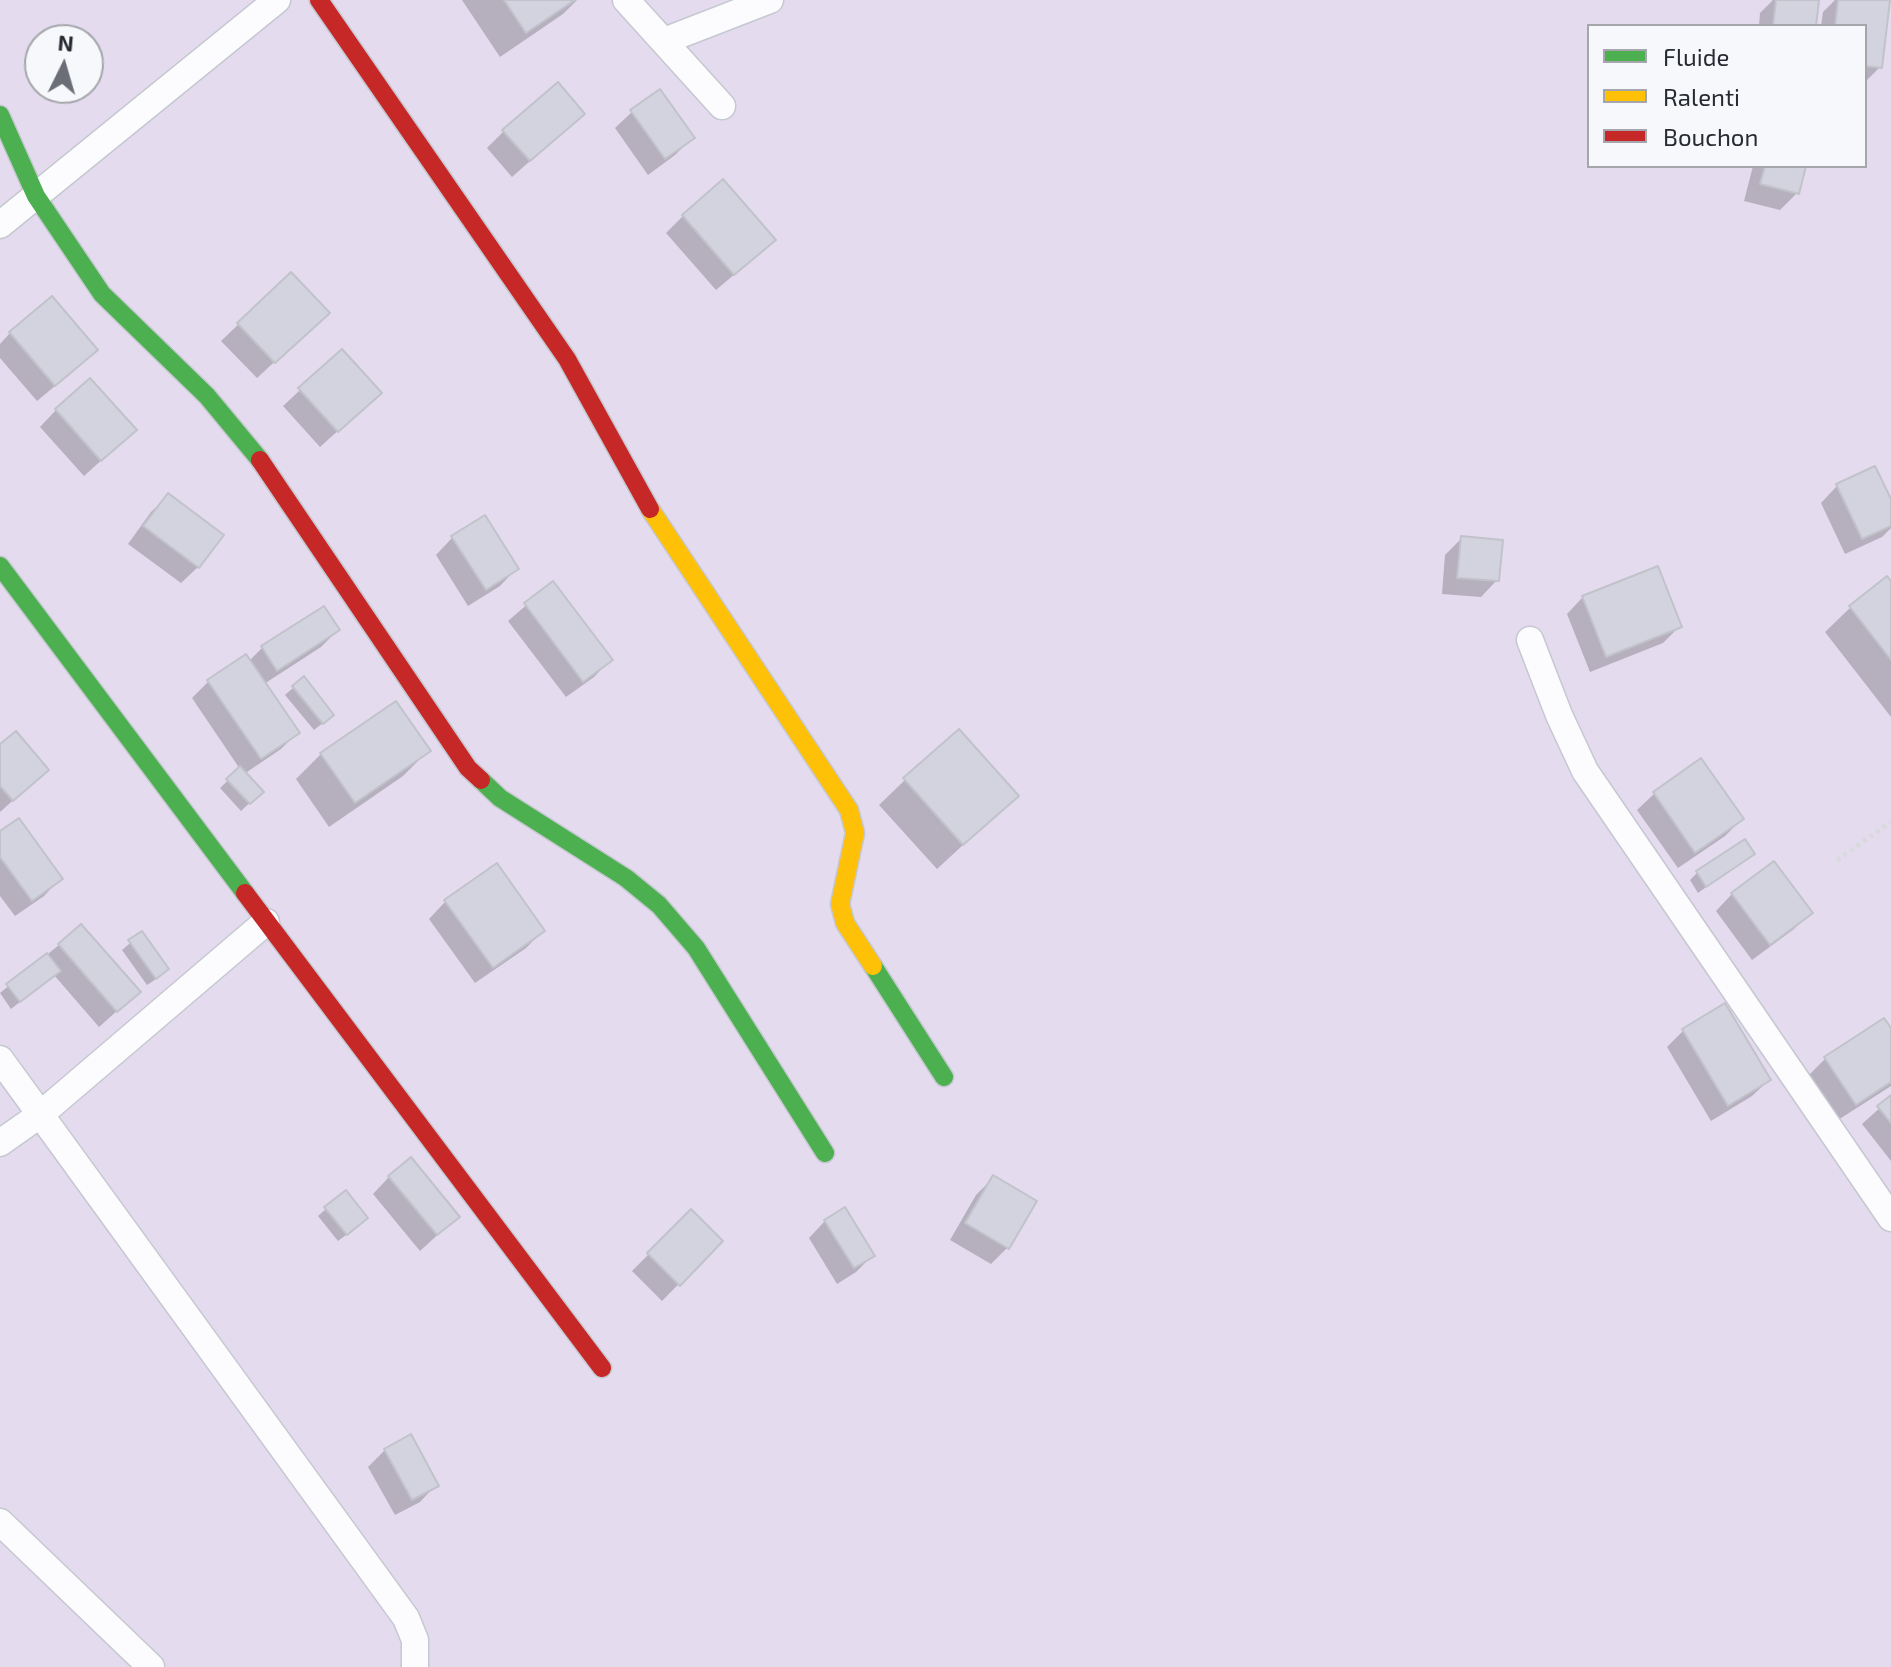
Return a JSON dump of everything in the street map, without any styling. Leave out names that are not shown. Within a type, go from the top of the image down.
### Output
[{"type":"street","points":[[0,225],[277,0]]},
{"type":"street","points":[[319,0],[567,359],[656,519],[849,810],[855,833],[840,904],[845,923],[944,1077]]},
{"type":"street","points":[[626,0],[722,106]]},
{"type":"street","points":[[664,41],[770,0]]},
{"type":"street","points":[[0,115],[36,196],[102,294],[207,396],[249,444],[468,768],[500,798],[626,878],[659,905],[696,948],[825,1153]]},
{"type":"street","points":[[0,566],[602,1368]]},
{"type":"street","points":[[1530,640],[1585,771],[1891,1218]]},
{"type":"street","points":[[0,1143],[41,1114],[266,922]]},
{"type":"street","points":[[0,1059],[406,1618],[415,1640],[415,1667]]},
{"type":"street","points":[[0,1522],[151,1667]]},
{"type":"path","points":[[1837,860],[1891,822]]},
{"type":"shaded area","points":[[0,0],[1891,0],[1891,1667],[0,1667]]},
{"type":"building","points":[[504,0],[575,0],[526,33]]},
{"type":"building","points":[[1776,0],[1819,0],[1816,24],[1773,24]]},
{"type":"building","points":[[1838,0],[1890,0],[1882,68],[1867,66],[1867,24],[1835,24]]},
{"type":"building","points":[[558,82],[585,114],[530,161],[502,130]]},
{"type":"building","points":[[660,89],[695,138],[665,159],[630,110]]},
{"type":"building","points":[[1764,168],[1806,168],[1799,194],[1760,184]]},
{"type":"building","points":[[723,179],[776,240],[734,275],[682,215]]},
{"type":"building","points":[[291,272],[330,313],[275,363],[237,323]]},
{"type":"building","points":[[52,296],[98,350],[55,386],[9,332]]},
{"type":"building","points":[[342,349],[382,393],[338,432],[298,388]]},
{"type":"building","points":[[90,378],[137,430],[101,461],[55,409]]},
{"type":"building","points":[[1875,466],[1891,499],[1891,526],[1862,539],[1836,484]]},
{"type":"building","points":[[168,493],[224,535],[199,568],[143,526]]},
{"type":"building","points":[[485,515],[519,569],[486,590],[451,536]]},
{"type":"building","points":[[1461,536],[1503,540],[1499,581],[1457,578]]},
{"type":"building","points":[[1658,566],[1682,627],[1606,657],[1582,596]]},
{"type":"building","points":[[1887,576],[1891,581],[1891,660],[1849,606]]},
{"type":"building","points":[[553,581],[613,660],[583,682],[524,603]]},
{"type":"building","points":[[324,606],[340,630],[277,671],[261,646]]},
{"type":"building","points":[[246,654],[300,733],[261,759],[207,680]]},
{"type":"building","points":[[304,676],[334,715],[323,724],[292,686]]},
{"type":"building","points":[[396,701],[431,751],[355,803],[320,753]]},
{"type":"building","points":[[959,729],[1019,796],[963,845],[903,778]]},
{"type":"building","points":[[16,731],[49,770],[13,801],[0,786],[0,744]]},
{"type":"building","points":[[1701,758],[1744,819],[1695,853],[1653,792]]},
{"type":"building","points":[[240,766],[264,792],[250,804],[226,779]]},
{"type":"building","points":[[19,818],[63,879],[32,901],[0,857],[0,831]]},
{"type":"building","points":[[1745,839],[1755,854],[1706,887],[1696,871]]},
{"type":"building","points":[[1774,861],[1813,913],[1770,945],[1731,893]]},
{"type":"building","points":[[497,863],[545,931],[493,968],[444,900]]},
{"type":"building","points":[[81,924],[141,992],[117,1012],[58,944]]},
{"type":"building","points":[[142,931],[169,969],[156,979],[128,940]]},
{"type":"building","points":[[47,953],[61,971],[20,1002],[6,984]]},
{"type":"building","points":[[1725,1003],[1771,1080],[1728,1106],[1682,1029]]},
{"type":"building","points":[[1884,1018],[1891,1028],[1891,1082],[1856,1105],[1824,1057]]},
{"type":"building","points":[[1891,1095],[1891,1123],[1877,1106]]},
{"type":"building","points":[[411,1157],[460,1217],[437,1235],[388,1176]]},
{"type":"building","points":[[993,1175],[1037,1201],[1009,1249],[965,1223]]},
{"type":"building","points":[[346,1190],[368,1218],[347,1235],[324,1207]]},
{"type":"building","points":[[845,1207],[875,1256],[854,1268],[824,1220]]},
{"type":"building","points":[[691,1209],[723,1241],[680,1286],[647,1253]]},
{"type":"building","points":[[411,1434],[439,1486],[412,1500],[384,1449]]},
{"type":"traffic: fast","points":[[0,115],[36,196],[102,294],[207,396],[260,460]]},
{"type":"traffic: fast","points":[[0,566],[245,893]]},
{"type":"traffic: fast","points":[[481,780],[500,798],[626,878],[659,905],[696,948],[825,1153]]},
{"type":"traffic: fast","points":[[873,966],[944,1077]]},
{"type":"traffic: slow","points":[[650,509],[849,810],[855,833],[840,904],[845,923],[873,966]]},
{"type":"traffic: jam","points":[[319,0],[567,359],[650,509]]},
{"type":"traffic: jam","points":[[260,460],[468,768],[481,780]]},
{"type":"traffic: jam","points":[[245,893],[602,1368]]}]
